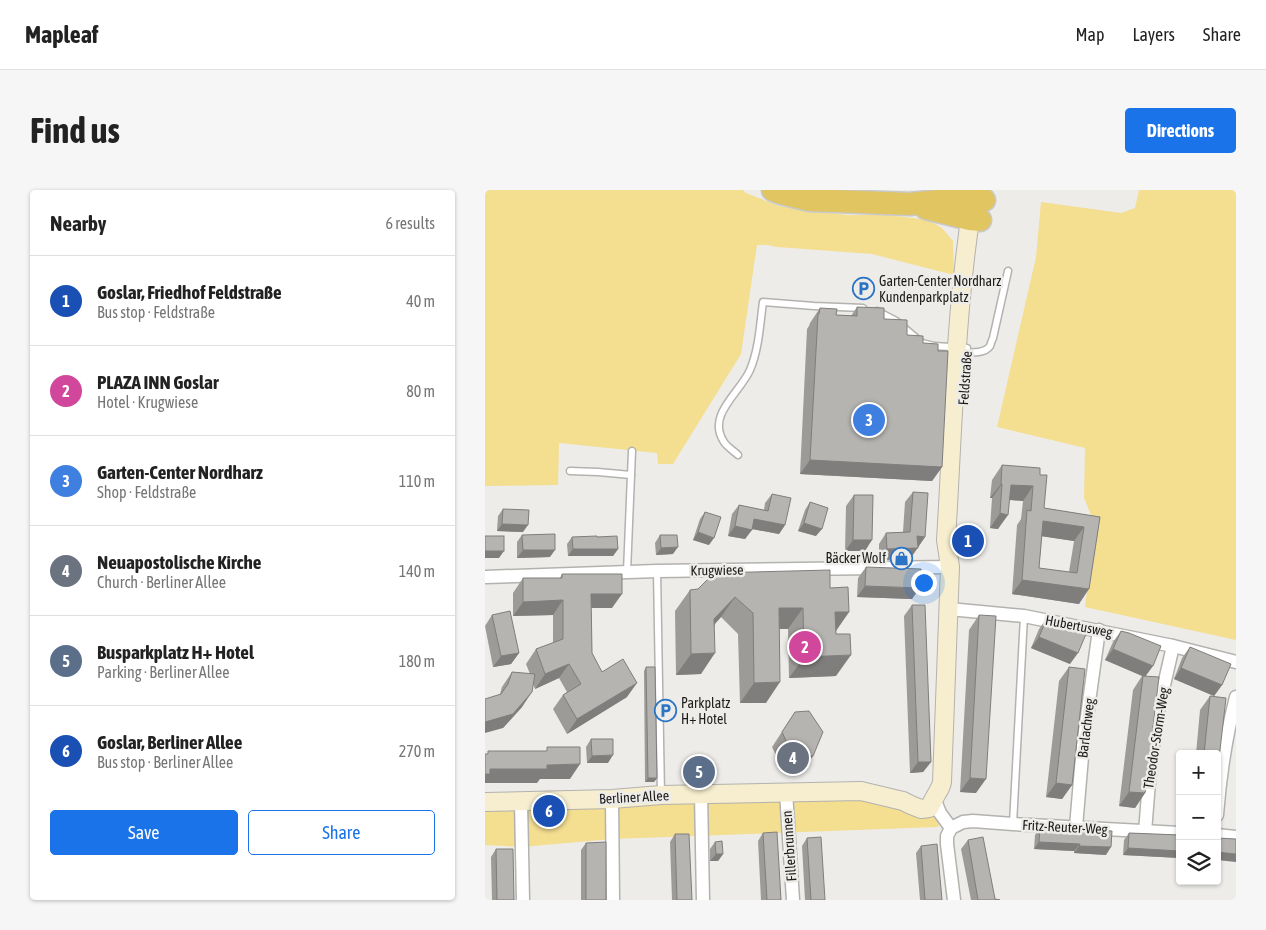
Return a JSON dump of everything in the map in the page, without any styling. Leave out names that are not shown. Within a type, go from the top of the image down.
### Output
[{"type":"highway","points":[[773,190],[781,194],[810,200],[910,204],[978,203]]},
{"type":"street","name":"Feldstraße","points":[[934,798],[942,782],[949,609],[949,567],[946,540],[971,252],[978,203]]},
{"type":"street","name":"Krugwiese","points":[[485,577],[657,571],[949,567]]},
{"type":"street","name":"Hubertusweg","points":[[949,609],[1024,616],[1173,646],[1236,662]]},
{"type":"street","name":"Barlachweg","points":[[1076,827],[1083,745],[1099,630]]},
{"type":"street","name":"Theodor-Storm-Weg","points":[[1145,832],[1157,720],[1173,646]]},
{"type":"street","points":[[1218,795],[1236,697]]},
{"type":"street","name":"Berliner Allee","points":[[485,802],[612,799],[661,795],[861,791],[903,801],[914,798],[934,798]]},
{"type":"street","name":"Fillerbrunnen","points":[[785,792],[793,900]]},
{"type":"street","points":[[701,794],[703,900]]},
{"type":"street","points":[[934,798],[940,813],[951,828],[947,836],[947,844],[954,900]]},
{"type":"street","points":[[612,799],[613,900]]},
{"type":"street","points":[[521,802],[523,900]]},
{"type":"street","name":"Fritz-Reuter-Weg","points":[[951,828],[963,822],[973,820],[989,826],[1013,824],[1176,833]]},
{"type":"street","points":[[1221,835],[1236,837]]},
{"type":"lane","points":[[738,455],[725,443],[718,426],[719,418],[749,371],[755,355],[763,302],[872,309],[896,320],[922,343],[962,350],[985,351],[993,338],[1008,271]]},
{"type":"lane","points":[[627,572],[632,451]]},
{"type":"lane","points":[[570,471],[631,475]]},
{"type":"lane","points":[[657,571],[661,795]]},
{"type":"lane","points":[[1013,824],[1024,616]]},
{"type":"shaded area","points":[[485,190],[743,190],[746,193],[779,206],[847,215],[888,215],[929,220],[942,228],[953,241],[954,275],[872,254],[757,245],[741,354],[673,464],[658,464],[657,453],[559,443],[558,485],[485,486]]},
{"type":"shaded area","points":[[1139,190],[1236,190],[1236,640],[1085,607],[1095,525],[1084,498],[1085,448],[997,427],[1036,257],[1041,202],[1121,213],[1135,208]]},
{"type":"shaded area","points":[[861,791],[929,808],[941,820],[938,827],[612,839],[522,847],[485,845],[485,802]]},
{"type":"building","points":[[857,307],[884,308],[884,319],[907,320],[907,335],[923,336],[923,343],[938,344],[938,351],[948,351],[942,467],[810,460],[818,314],[820,308],[837,309],[836,315],[857,316]]},
{"type":"building","points":[[1002,465],[1040,468],[1040,475],[1047,475],[1044,508],[1100,517],[1089,589],[1022,580],[1027,510],[1031,511],[1033,486],[1011,485],[1008,515],[1000,513]],"holes":[[[1043,521],[1084,527],[1077,573],[1039,568]]]},
{"type":"building","points":[[913,492],[928,493],[925,537],[917,536],[918,548],[887,549],[886,533],[910,532]]},
{"type":"building","points":[[772,494],[791,498],[785,525],[754,519],[752,530],[735,526],[739,505],[768,511]]},
{"type":"building","points":[[854,495],[873,495],[872,540],[853,540]]},
{"type":"building","points":[[810,502],[828,508],[822,529],[804,523]]},
{"type":"building","points":[[503,509],[529,510],[528,525],[502,524]]},
{"type":"building","points":[[705,512],[721,517],[714,538],[698,532]]},
{"type":"building","points":[[555,534],[555,550],[523,550],[522,535]]},
{"type":"building","points":[[660,535],[677,535],[678,547],[661,548]]},
{"type":"building","points":[[485,536],[504,536],[504,551],[485,551]]},
{"type":"building","points":[[617,536],[618,549],[573,549],[572,537]]},
{"type":"building","points":[[866,567],[921,569],[920,588],[865,586]]},
{"type":"building","points":[[830,570],[830,588],[848,587],[849,612],[835,612],[836,634],[850,634],[851,655],[804,657],[803,608],[779,608],[780,682],[754,683],[753,613],[735,597],[714,619],[715,653],[691,654],[690,590],[698,589],[714,573]]},
{"type":"building","points":[[562,574],[622,574],[622,594],[591,594],[592,653],[602,672],[623,659],[637,683],[577,719],[563,695],[581,684],[569,664],[545,674],[536,649],[563,639],[563,600],[523,602],[523,578],[562,578]]},
{"type":"building","points":[[912,605],[925,605],[931,762],[918,762]]},
{"type":"building","points":[[510,611],[519,653],[501,656],[492,615]]},
{"type":"building","points":[[979,615],[996,616],[986,779],[970,778]]},
{"type":"building","points":[[1047,618],[1086,634],[1078,653],[1039,637]]},
{"type":"building","points":[[1121,631],[1161,646],[1153,666],[1113,649]]},
{"type":"building","points":[[1190,647],[1231,664],[1222,685],[1181,668]]},
{"type":"building","points":[[646,667],[655,667],[657,778],[648,778]]},
{"type":"building","points":[[1069,667],[1085,669],[1072,785],[1056,783]]},
{"type":"building","points":[[512,672],[535,674],[532,692],[513,714],[485,722],[485,699],[501,694],[508,684]]},
{"type":"building","points":[[1143,676],[1159,677],[1145,793],[1129,792]]},
{"type":"building","points":[[1210,696],[1226,698],[1220,750],[1204,750]]},
{"type":"building","points":[[809,711],[823,732],[813,756],[793,756],[782,732],[795,712]]},
{"type":"building","points":[[591,739],[613,739],[613,755],[592,756]]},
{"type":"building","points":[[547,747],[580,747],[580,764],[547,765],[547,769],[490,769],[490,774],[485,774],[485,754],[488,754],[488,751],[547,751]]},
{"type":"building","points":[[1040,827],[1112,831],[1111,847],[1039,842]]},
{"type":"building","points":[[777,832],[781,900],[767,900],[763,833]]},
{"type":"building","points":[[1129,833],[1176,835],[1176,851],[1128,848]]},
{"type":"building","points":[[675,834],[689,834],[692,900],[677,900]]},
{"type":"building","points":[[821,837],[825,900],[811,900],[807,838]]},
{"type":"building","points":[[983,837],[995,899],[1000,900],[978,900],[968,840]]},
{"type":"building","points":[[1221,838],[1236,839],[1236,854],[1221,852]]},
{"type":"building","points":[[722,841],[723,854],[716,854],[715,842]]},
{"type":"building","points":[[606,842],[606,900],[586,900],[586,843]]},
{"type":"building","points":[[937,844],[942,900],[925,900],[921,846]]},
{"type":"building","points":[[496,849],[513,849],[514,900],[497,900]]},
{"type":"place","name":"Garten-Center Nordharz Kundenparkplatz","points":[[863,289]]},
{"type":"place","name":"Garten-Center Nordharz","points":[[869,420]]},
{"type":"place","name":"Goslar, Friedhof Feldstraße","points":[[968,541]]},
{"type":"place","name":"Bäcker Wolf","points":[[902,558]]},
{"type":"place","name":"PLAZA INN Goslar","points":[[805,647]]},
{"type":"place","name":"Parkplatz H+ Hotel","points":[[665,711]]},
{"type":"place","name":"Neuapostolische Kirche","points":[[793,758]]},
{"type":"place","name":"Busparkplatz H+ Hotel","points":[[699,772]]},
{"type":"place","name":"Goslar, Berliner Allee","points":[[549,811]]}]
